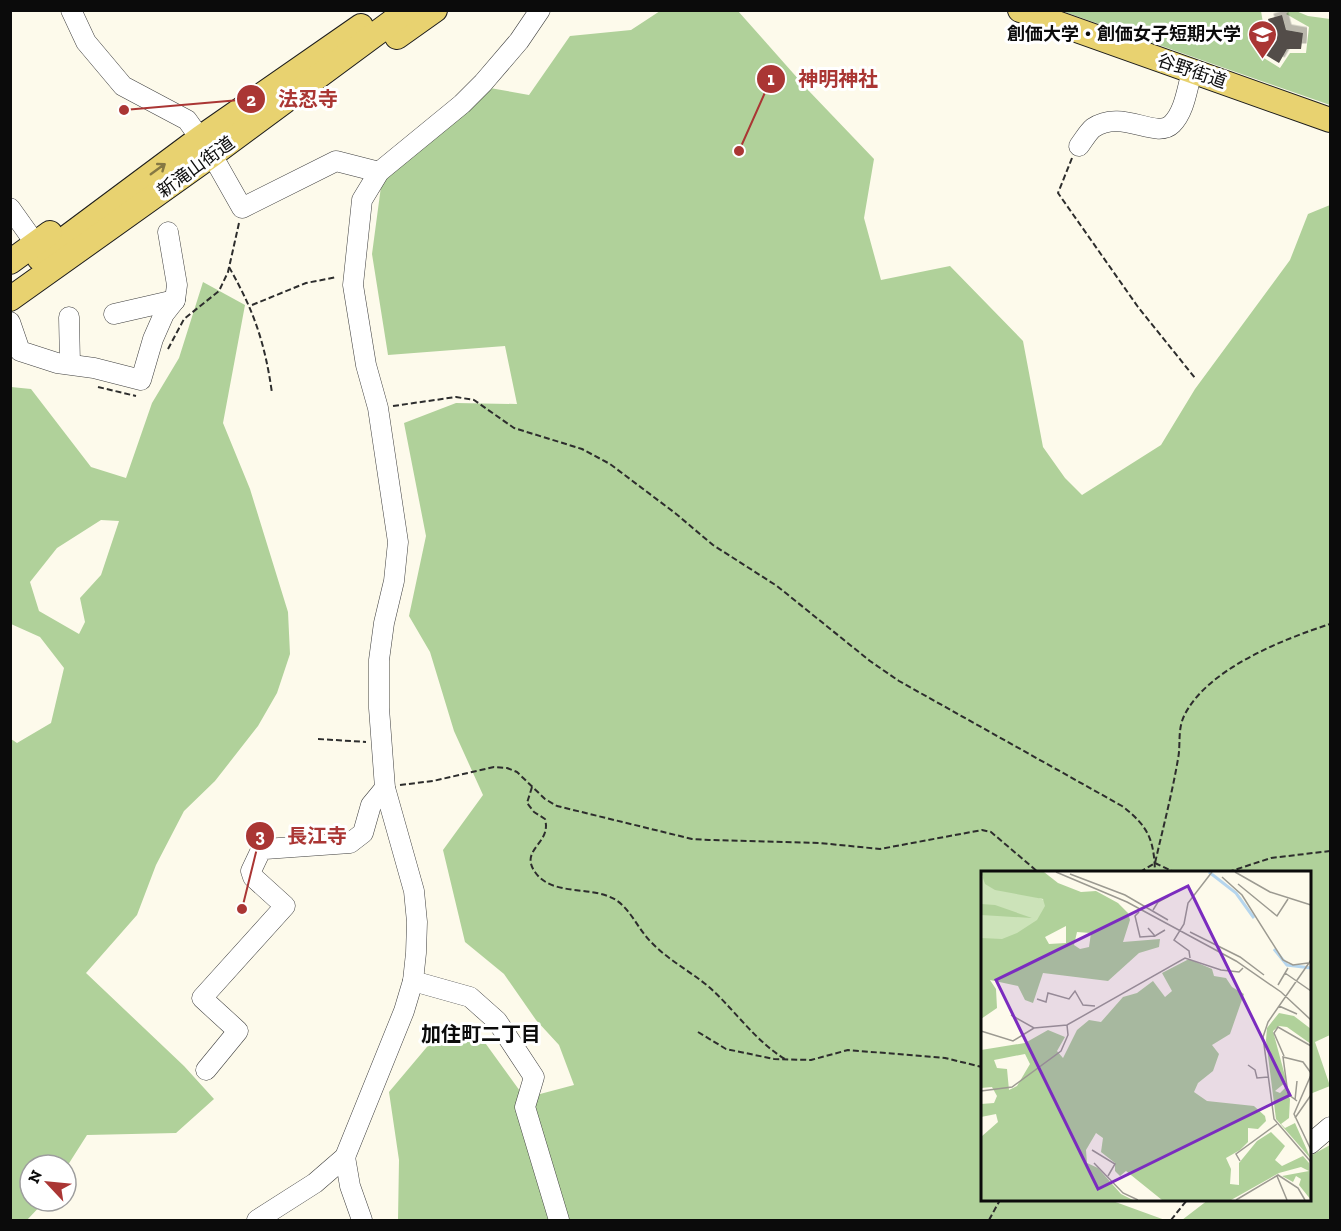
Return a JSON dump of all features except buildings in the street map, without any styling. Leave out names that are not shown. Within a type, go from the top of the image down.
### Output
[{"type":"main road","points":[[245,106],[300,52],[357,10]]},
{"type":"main road","name":"新滝山街道","points":[[10,299],[154,197],[245,106],[382,10]]},
{"type":"main road","name":"新滝山街道","points":[[10,279],[127,192],[290,99],[408,10]]},
{"type":"main road","points":[[290,99],[319,94],[435,10]]},
{"type":"main road","name":"谷野街道","points":[[1020,10],[1330,120]]},
{"type":"main road","points":[[10,262],[94,201],[127,192]]},
{"type":"main road","points":[[10,320],[93,258],[154,197]]},
{"type":"street","points":[[72,10],[86,42],[123,86],[184,118],[206,147],[242,208],[336,161],[379,172]]},
{"type":"street","points":[[257,1221],[315,1183],[345,1157],[404,1011],[413,981],[417,922],[414,891],[385,788],[382,743],[380,660],[384,623],[394,581],[398,542],[378,408],[366,366],[357,313],[355,274],[362,200],[379,172],[462,104],[519,41],[540,10]]},
{"type":"street","points":[[1079,146],[1092,128],[1121,120],[1158,131],[1167,128],[1182,110],[1192,72]]},
{"type":"street","points":[[10,208],[35,243]]},
{"type":"street","points":[[10,320],[20,351],[141,381],[159,324],[174,300],[177,285],[168,232]]},
{"type":"street","points":[[114,314],[174,300]]},
{"type":"street","points":[[69,317],[70,364]]},
{"type":"street","points":[[206,1070],[238,1031],[202,998],[285,906],[253,877],[251,871],[260,852],[265,849],[350,843],[363,833],[371,805],[385,788]]},
{"type":"street","points":[[413,981],[470,997],[497,1021],[534,1077],[525,1107],[559,1221]]},
{"type":"street","points":[[1311,1143],[1330,1127]]},
{"type":"street","points":[[345,1157],[350,1186],[362,1221]]},
{"type":"path","points":[[1079,146],[1069,163],[1058,193],[1138,307],[1195,378]]},
{"type":"path","points":[[229,267],[251,305],[266,353],[272,393]]},
{"type":"path","points":[[251,305],[306,283],[355,274]]},
{"type":"path","points":[[378,408],[456,396],[474,400],[514,428],[582,449],[610,464],[713,545],[777,586],[870,661],[899,681],[1122,806],[1141,821],[1149,835],[1155,871]]},
{"type":"path","points":[[1143,871],[1155,862],[1179,757],[1180,730],[1184,715],[1196,698],[1231,668],[1263,651],[1330,624]]},
{"type":"path","points":[[318,739],[382,743]]},
{"type":"path","points":[[385,788],[433,781],[494,767],[517,772],[545,800],[557,806],[692,839],[820,843],[880,849],[982,830],[991,832],[1036,871]]},
{"type":"path","points":[[532,786],[527,803],[534,812],[545,819],[548,829],[545,838],[532,851],[530,861],[535,872],[544,881],[558,887],[591,891],[616,900],[655,946],[708,987],[747,1024],[766,1047],[785,1059]]},
{"type":"path","points":[[1234,871],[1270,858],[1330,851]]},
{"type":"path","points":[[1155,862],[1171,871]]},
{"type":"path","points":[[699,1032],[726,1049],[785,1059],[811,1060],[848,1050],[945,1058],[981,1067]]},
{"type":"path","points":[[989,1221],[999,1201]]},
{"type":"path","points":[[1171,1221],[1186,1201]]},
{"type":"green space","points":[[660,11],[738,11],[808,90],[874,159],[864,218],[881,280],[950,266],[1023,341],[1043,447],[1065,478],[1082,495],[1161,445],[1195,389],[1290,260],[1308,214],[1330,205],[1330,1035],[1315,1042],[1330,1086],[1311,1094],[1311,871],[981,871],[981,1201],[1113,1201],[1165,1220],[398,1220],[399,1160],[389,1092],[437,1035],[470,1022],[525,1098],[574,1085],[559,1045],[536,1020],[504,974],[465,942],[443,850],[483,795],[454,731],[430,652],[409,616],[426,536],[404,423],[456,403],[517,404],[505,346],[388,355],[372,254],[382,179],[490,88],[529,95],[570,36],[631,30]]},
{"type":"green space","name":"創価大学・創価女子短期大学","points":[[1062,11],[1261,11],[1266,41],[1259,55],[1280,68],[1290,53],[1306,53],[1309,27],[1286,14],[1289,11],[1330,19],[1330,105]]},
{"type":"green space","points":[[203,282],[245,305],[223,423],[250,489],[288,612],[290,654],[277,693],[258,726],[215,781],[184,811],[156,865],[137,915],[86,973],[184,1066],[214,1099],[176,1133],[87,1135],[76,1153],[18,1153],[18,1213],[34,1213],[27,1220],[11,1220],[11,739],[17,743],[51,723],[64,668],[40,637],[11,624],[11,387],[31,389],[91,467],[126,478],[152,403],[179,358]],"holes":[[[101,520],[119,521],[101,575],[80,598],[85,622],[79,634],[39,611],[30,582],[57,548]]]},
{"type":"green space","points":[[1330,1145],[1330,1220],[1182,1220],[1207,1201],[1311,1201],[1311,1155]]},
{"type":"place","name":"創価大学・創価女子短期大学","points":[[1262,60]]},
{"type":"place","name":"法忍寺","points":[[124,110]]},
{"type":"place","name":"神明神社","points":[[739,151]]},
{"type":"place","name":"長江寺","points":[[242,909]]},
{"type":"district","name":"加住町二丁目","points":[[481,1034]]}]
